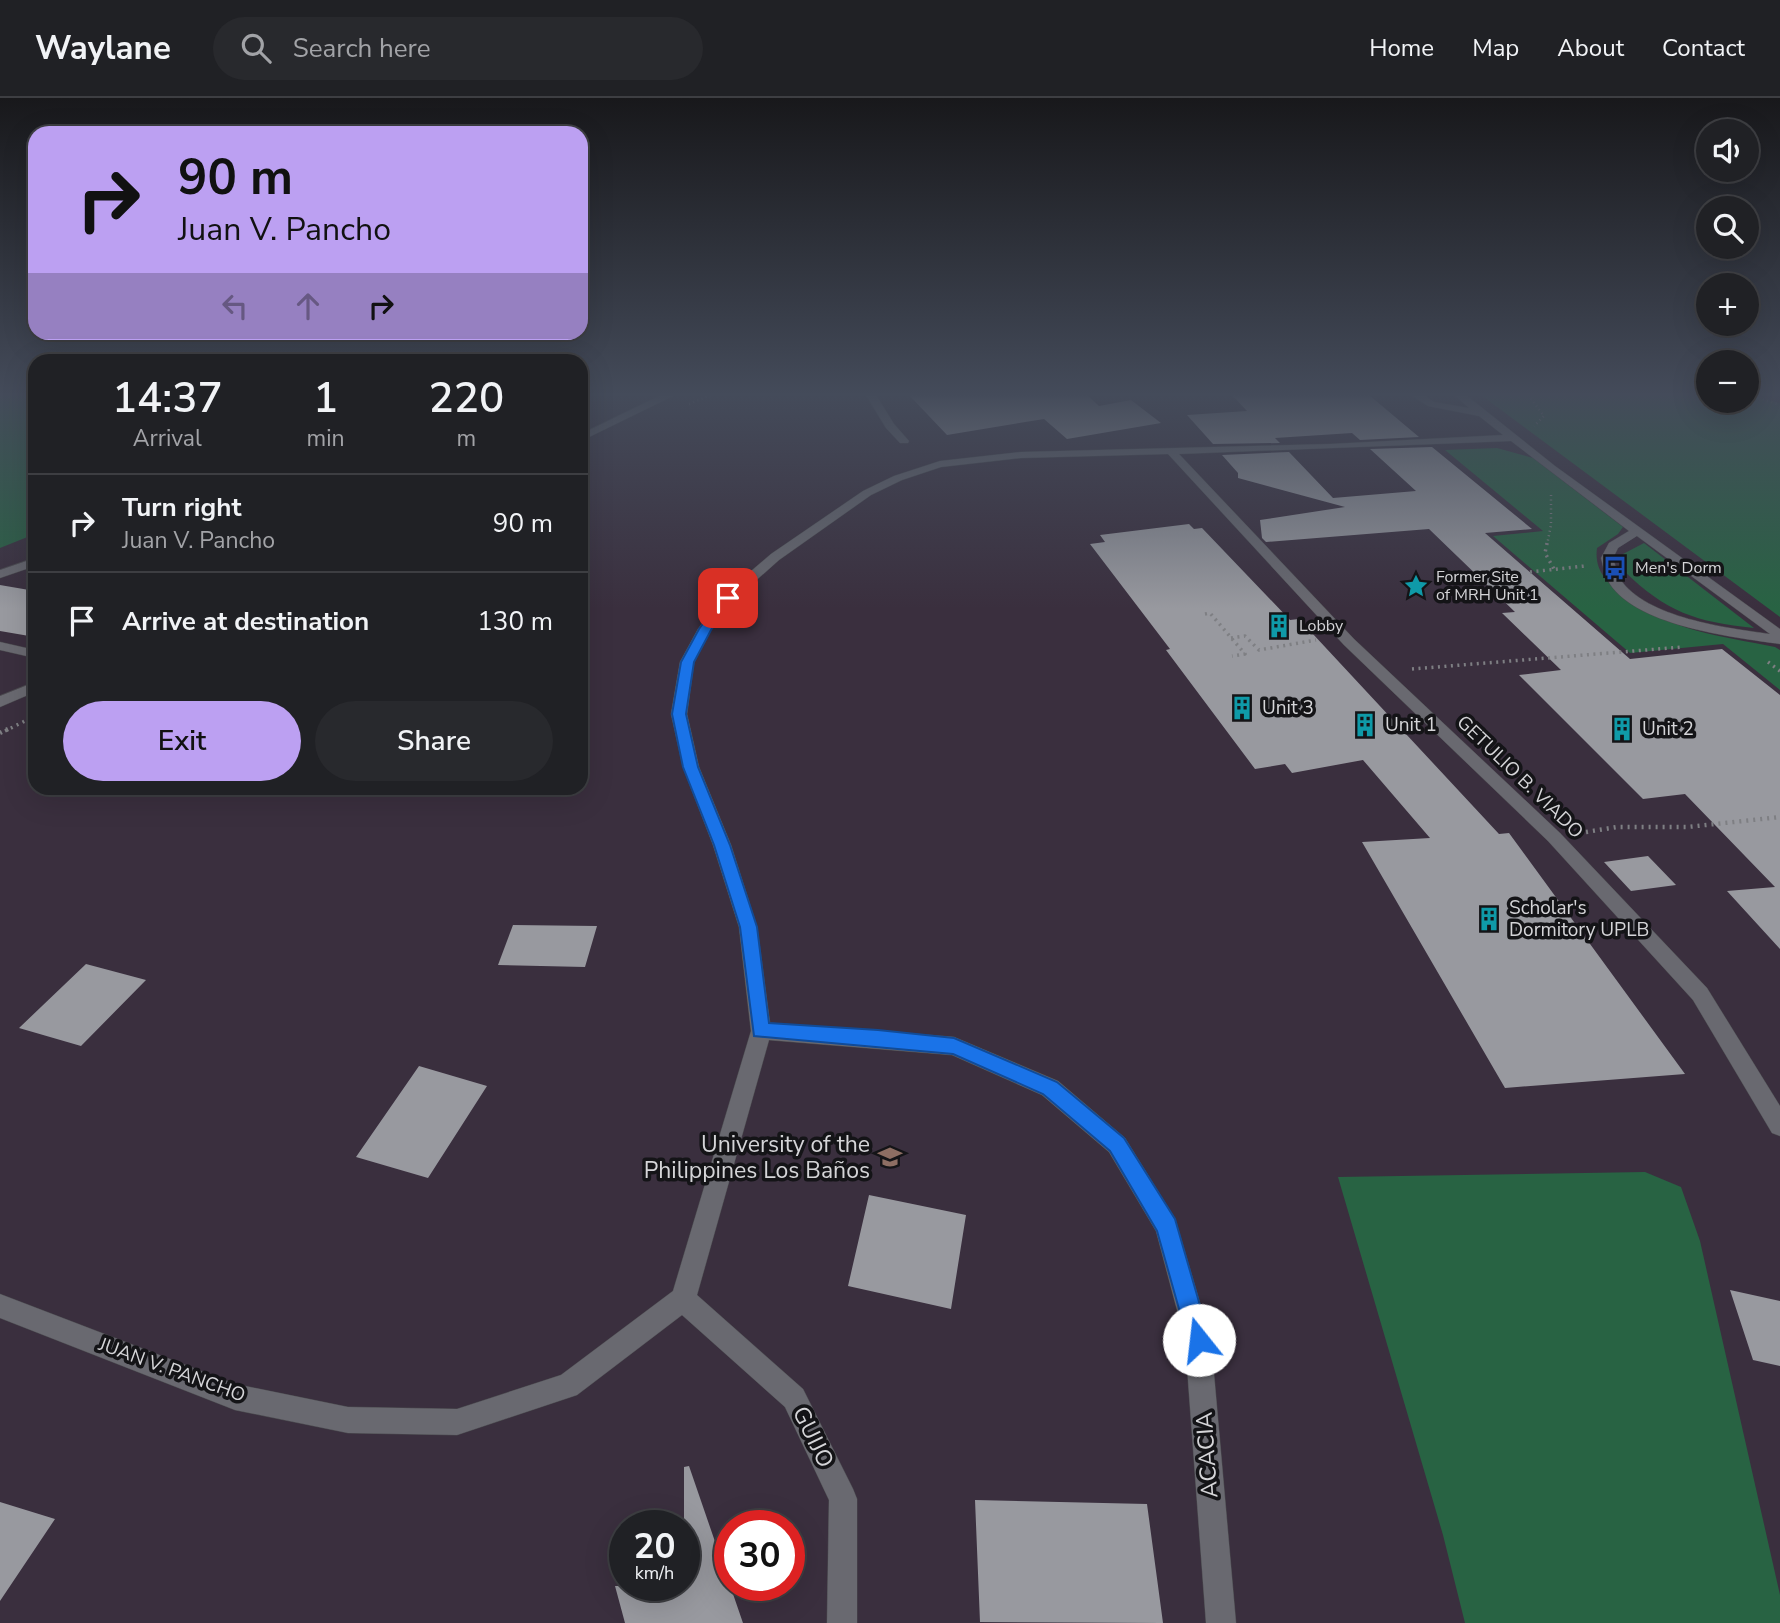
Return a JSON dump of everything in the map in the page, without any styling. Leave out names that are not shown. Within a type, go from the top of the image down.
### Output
[{"type":"street","points":[[683,1299],[761,1031],[748,927],[722,845],[691,767],[679,714],[687,662],[705,629],[728,598],[775,557],[867,493],[898,478],[934,466]]},
{"type":"street","name":"GETULIO B. VIADO","points":[[1184,466],[1269,558],[1380,671],[1554,837],[1700,994],[1780,1125]]},
{"type":"street","points":[[1549,466],[1639,530],[1780,638]]},
{"type":"street","points":[[1639,530],[1609,552],[1607,564],[1619,586],[1651,608],[1695,624],[1780,638]]},
{"type":"street","points":[[0,574],[28,564]]},
{"type":"street","points":[[0,646],[28,652]]},
{"type":"street","points":[[0,702],[28,689]]},
{"type":"street","name":"ACACIA","points":[[761,1031],[954,1046],[1050,1088],[1117,1145],[1167,1227],[1199,1340],[1221,1623]]},
{"type":"street","name":"JUAN V. PANCHO","points":[[0,1306],[235,1397],[348,1420],[457,1422],[568,1386],[683,1299]]},
{"type":"street","name":"GUIJO","points":[[683,1299],[794,1398],[843,1499],[842,1623]]},
{"type":"path","points":[[1551,468],[1551,524],[1545,553],[1554,569]]},
{"type":"path","points":[[1530,572],[1607,564]]},
{"type":"path","points":[[1205,614],[1210,613],[1245,654],[1232,656]]},
{"type":"path","points":[[1231,638],[1245,636],[1259,650],[1317,640]]},
{"type":"path","points":[[1380,671],[1685,647]]},
{"type":"path","points":[[0,733],[28,719]]},
{"type":"path","points":[[1554,837],[1617,827],[1687,827],[1780,817]]},
{"type":"shaded area","name":"University of the Philippines Los Baños","points":[[0,466],[28,466],[28,795],[588,795],[588,466],[1780,466],[1780,1623],[0,1623]]},
{"type":"green space","points":[[0,466],[28,466],[28,537],[0,548]]},
{"type":"green space","points":[[1465,466],[1544,466],[1623,527],[1618,534],[1597,548],[1600,569],[1612,586],[1641,608],[1677,625],[1780,650],[1780,690],[1723,644],[1630,653],[1493,536],[1543,531]]},
{"type":"green space","points":[[1577,466],[1780,466],[1780,617]]},
{"type":"green space","points":[[1644,543],[1754,628],[1715,622],[1683,613],[1639,585],[1624,571],[1623,554]]},
{"type":"green space","points":[[1645,1172],[1681,1187],[1700,1241],[1780,1595],[1780,1623],[1465,1623],[1443,1535],[1338,1177]]},
{"type":"building","points":[[1232,466],[1303,466],[1333,498],[1416,491],[1389,466],[1455,466],[1532,529],[1485,533],[1630,659],[1722,649],[1780,695],[1780,949],[1727,891],[1775,887],[1685,794],[1643,799],[1519,675],[1561,670],[1502,613],[1515,612],[1429,529],[1266,542],[1262,538],[1260,520],[1345,507],[1238,478],[1238,473]]},
{"type":"building","points":[[1189,524],[1194,529],[1202,528],[1290,620],[1299,619],[1499,834],[1509,833],[1685,1074],[1505,1088],[1362,842],[1430,838],[1363,760],[1292,773],[1285,764],[1255,769],[1166,650],[1170,649],[1090,544],[1105,542],[1100,535]]},
{"type":"building","points":[[0,585],[28,590],[28,636],[0,631]]},
{"type":"building","points":[[1648,856],[1676,885],[1631,891],[1604,862]]},
{"type":"building","points":[[513,925],[597,926],[585,967],[498,965]]},
{"type":"building","points":[[86,964],[146,980],[81,1046],[19,1028]]},
{"type":"building","points":[[419,1066],[487,1086],[428,1178],[356,1157]]},
{"type":"building","points":[[869,1195],[966,1215],[951,1309],[848,1286]]},
{"type":"building","points":[[1730,1290],[1780,1301],[1780,1366],[1753,1360]]},
{"type":"building","points":[[689,1466],[714,1539],[714,1601],[735,1601],[743,1623],[625,1623],[619,1601],[700,1601],[700,1510],[684,1510],[684,1467]]},
{"type":"building","points":[[975,1500],[1147,1504],[1163,1623],[980,1622]]},
{"type":"building","points":[[0,1502],[55,1519],[0,1601]]},
{"type":"place","name":"Men's Dorm","points":[[1615,568]]},
{"type":"place","name":"Former Site of MRH Unit 1","points":[[1416,586]]},
{"type":"place","name":"Lobby","points":[[1279,626]]},
{"type":"place","name":"Unit 3","points":[[1242,708]]},
{"type":"place","name":"Unit 1","points":[[1365,725]]},
{"type":"place","name":"Unit 2","points":[[1622,729]]},
{"type":"place","name":"Scholar's Dormitory UPLB","points":[[1489,919]]},
{"type":"place","name":"University of the Philippines Los Baños","points":[[890,1157]]},
{"type":"route","points":[[728,598],[705,629],[687,662],[679,714],[691,767],[722,845],[748,927],[761,1031],[954,1046],[1050,1088],[1117,1145],[1167,1227],[1199,1340]]}]
